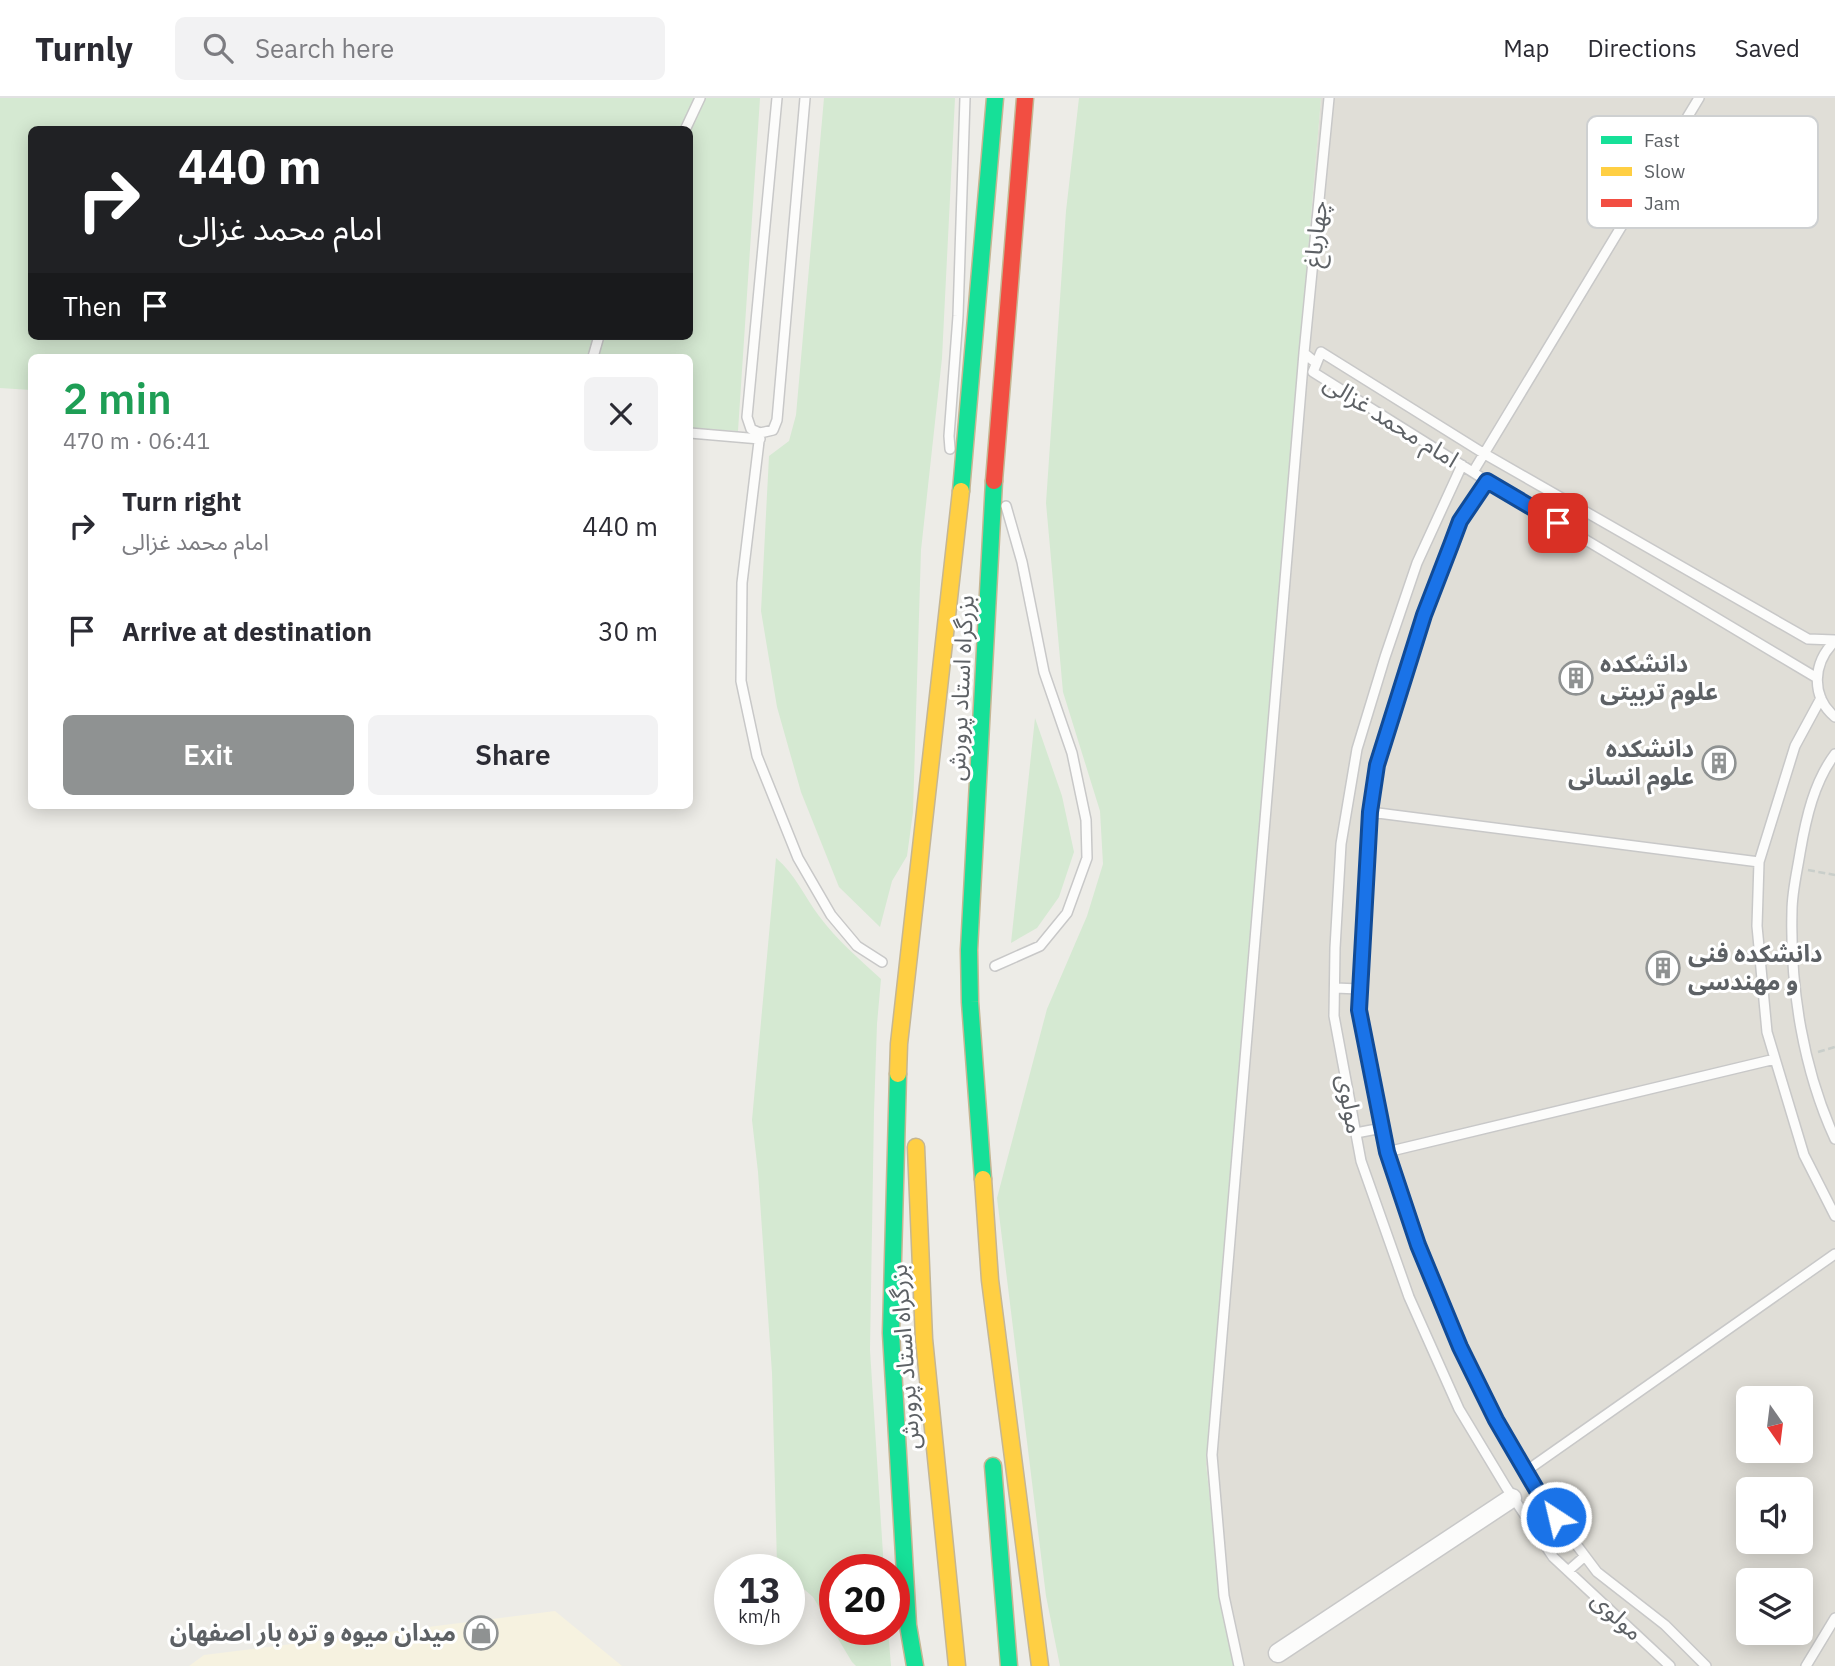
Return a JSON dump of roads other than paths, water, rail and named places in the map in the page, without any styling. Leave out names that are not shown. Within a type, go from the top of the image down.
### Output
[{"type":"highway","name":"بزرگراه استاد پرورش","points":[[915,1666],[908,1625],[891,1333],[899,1044],[959,519],[995,98]]},
{"type":"highway","name":"بزرگراه استاد پرورش","points":[[1025,98],[995,466],[969,950],[970,1002],[990,1280],[1040,1666]]},
{"type":"highway","name":"بزرگراه استاد پرورش","points":[[899,1044],[913,1130],[924,1339],[957,1666]]},
{"type":"highway","name":"بزرگراه استاد پرورش","points":[[989,1401],[990,1280]]},
{"type":"highway","points":[[992,1454],[1009,1666]]},
{"type":"street","points":[[1278,1653],[1513,1498]]},
{"type":"lane","points":[[687,126],[700,98]]},
{"type":"lane","points":[[760,436],[751,429],[747,416],[776,98]]},
{"type":"lane","points":[[693,433],[760,436],[773,430],[777,421],[806,98]]},
{"type":"lane","points":[[952,460],[949,436],[958,316],[965,98]]},
{"type":"lane","name":"چهارباغ","points":[[1239,1666],[1224,1596],[1212,1455],[1304,353],[1329,98]]},
{"type":"lane","points":[[1688,116],[1699,98]]},
{"type":"lane","points":[[1473,472],[1620,228]]},
{"type":"lane","name":"امام محمد غزالی","points":[[1817,678],[1487,481],[1313,372],[1321,352],[1483,453],[1808,639],[1835,640]]},
{"type":"lane","points":[[1304,353],[1316,363]]},
{"type":"lane","points":[[760,436],[742,583],[741,668],[741,681],[757,756],[798,858],[831,915],[857,946],[882,962]]},
{"type":"lane","name":"مولوی","points":[[1462,465],[1417,564],[1357,749],[1340,844],[1335,1016],[1361,1161],[1409,1297],[1459,1409],[1513,1498],[1553,1557],[1670,1666]]},
{"type":"lane","points":[[995,466],[1022,562],[1044,672],[1072,752],[1086,820],[1087,858],[1067,913],[1040,946],[995,966]]},
{"type":"lane","points":[[953,472],[959,519]]},
{"type":"lane","name":"مولوی","points":[[1487,481],[1460,521],[1424,615],[1377,765],[1370,812],[1359,1010],[1387,1152],[1418,1245],[1460,1347],[1496,1420],[1525,1471],[1597,1572],[1665,1625],[1706,1666]]},
{"type":"lane","points":[[1835,640],[1820,661],[1817,678],[1821,698],[1835,716]]},
{"type":"lane","points":[[1821,698],[1795,746],[1759,862],[1757,926],[1767,1032],[1804,1155],[1835,1216]]},
{"type":"lane","points":[[1835,754],[1822,772],[1804,829],[1792,909],[1795,996],[1818,1103],[1835,1139]]},
{"type":"lane","points":[[1370,812],[1759,862]]},
{"type":"lane","points":[[1335,988],[1359,989]]},
{"type":"lane","points":[[1387,1152],[1775,1059]]},
{"type":"lane","points":[[1356,1133],[1382,1128]]},
{"type":"lane","points":[[1525,1471],[1835,1254]]},
{"type":"lane","points":[[1537,1534],[1556,1517]]},
{"type":"lane","points":[[1568,1571],[1585,1556]]},
{"type":"lane","points":[[1806,1666],[1835,1618]]},
{"type":"place","name":"دانشکده علوم تربیتی","points":[[1576,678]]},
{"type":"place","name":"دانشکده علوم انسانی","points":[[1719,763]]},
{"type":"place","name":"دانشکده فنی و مهندسی","points":[[1663,968]]},
{"type":"place","name":"میدان میوه و تره بار اصفهان","points":[[481,1633]]}]
